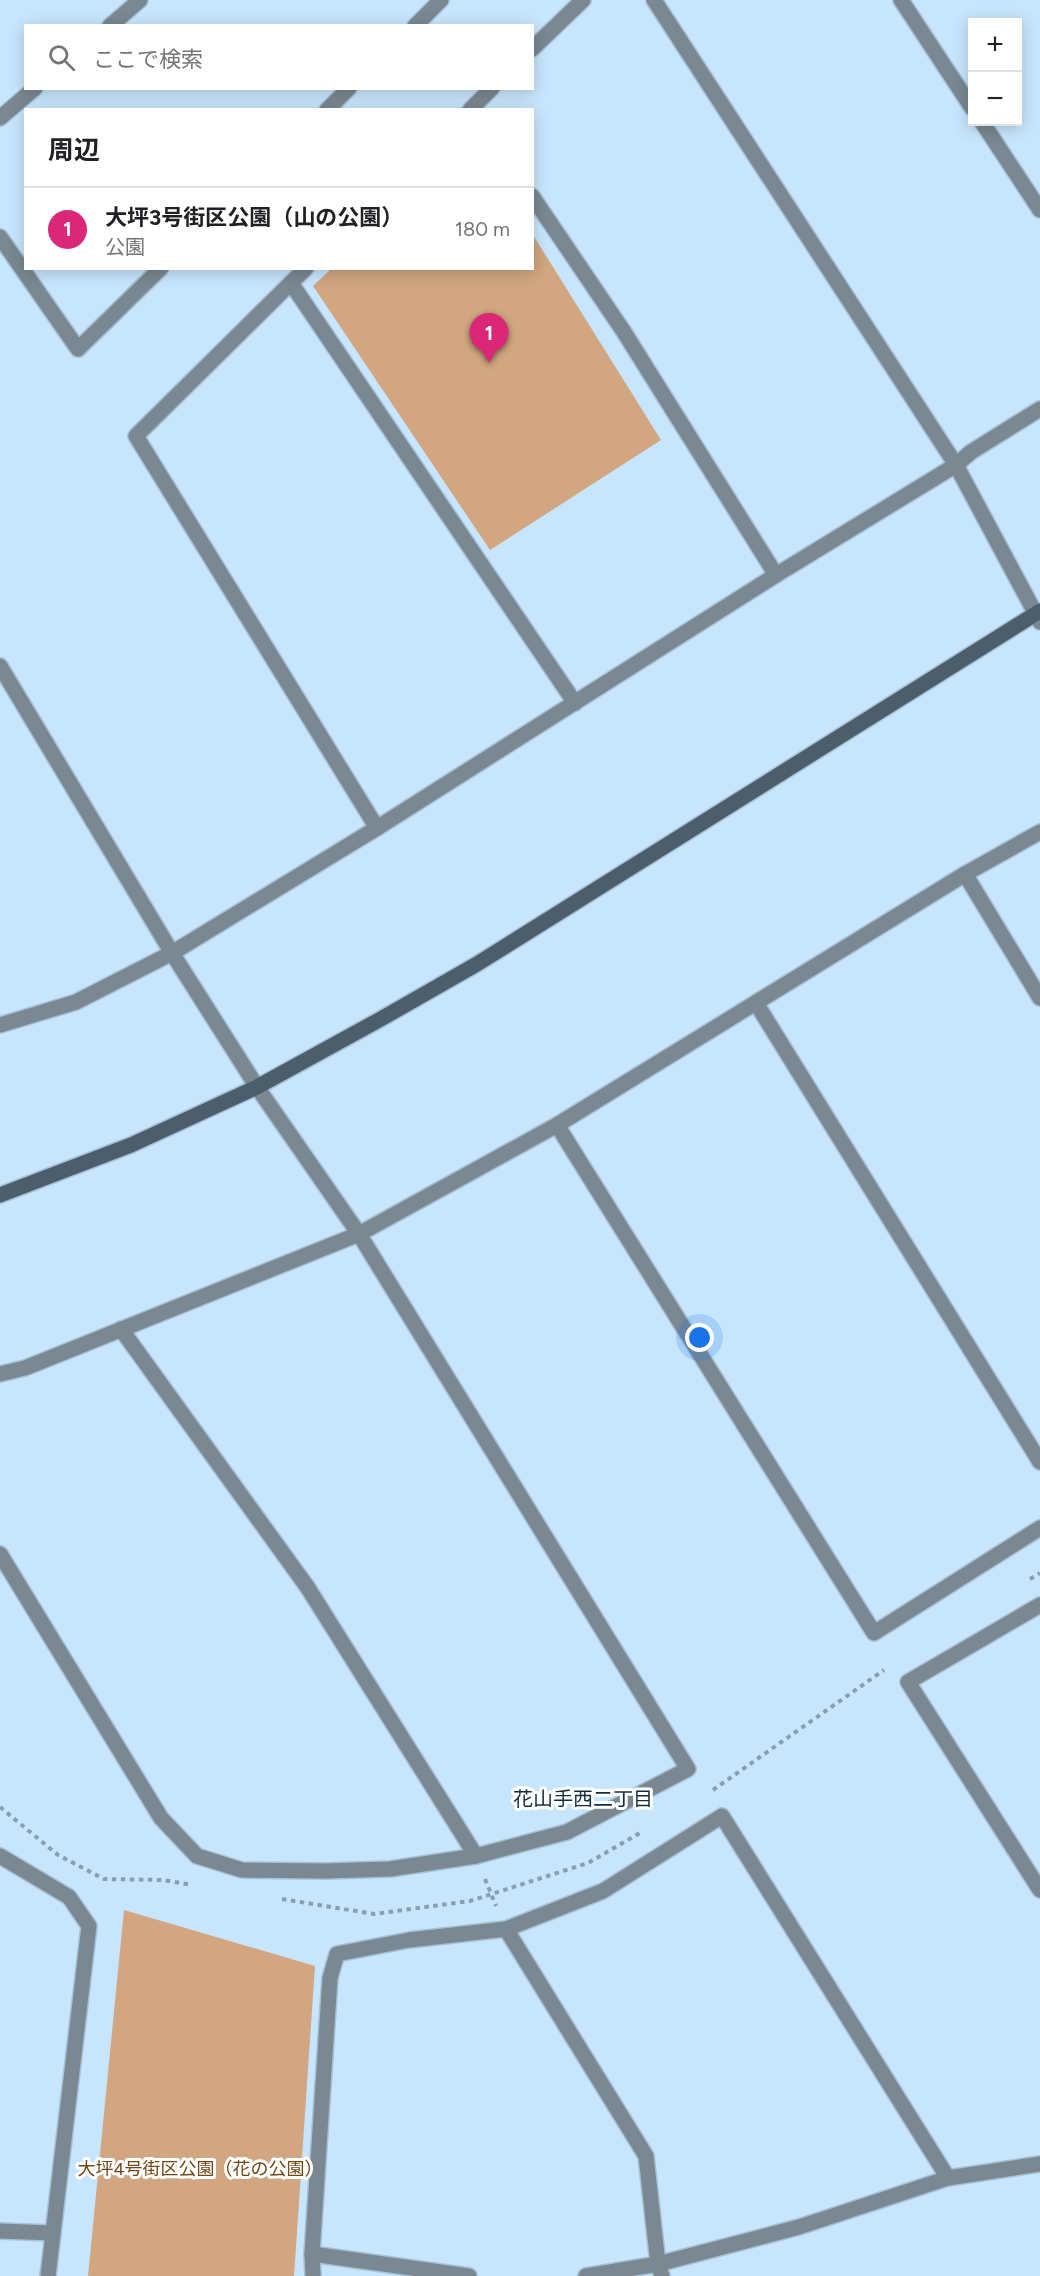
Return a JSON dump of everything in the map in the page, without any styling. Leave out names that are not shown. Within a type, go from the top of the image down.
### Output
[{"type":"street","points":[[112,24],[140,0]]},
{"type":"street","points":[[417,24],[441,0]]},
{"type":"street","points":[[534,47],[583,0]]},
{"type":"street","points":[[0,1194],[131,1145],[257,1087],[477,964],[651,853],[1038,616],[956,465],[654,0]]},
{"type":"street","points":[[901,0],[968,102]]},
{"type":"street","points":[[0,118],[33,90]]},
{"type":"street","points":[[329,108],[347,90]]},
{"type":"street","points":[[473,108],[490,90]]},
{"type":"street","points":[[985,126],[1040,210]]},
{"type":"street","points":[[534,199],[624,332],[776,575]]},
{"type":"street","points":[[0,237],[78,349],[159,270]]},
{"type":"street","points":[[304,270],[136,436],[376,828]]},
{"type":"street","points":[[291,283],[575,703]]},
{"type":"street","points":[[0,1025],[76,1002],[172,954],[776,575],[956,465],[971,452],[1040,408]]},
{"type":"street","points":[[0,666],[172,954],[257,1087],[358,1234],[688,1769],[567,1832],[476,1856],[390,1869],[326,1871],[242,1870],[197,1857],[161,1818],[0,1554]]},
{"type":"street","points":[[0,1374],[25,1368],[358,1234],[556,1125],[965,874],[1040,832]]},
{"type":"street","points":[[965,874],[1040,998]]},
{"type":"street","points":[[756,1002],[1040,1462]]},
{"type":"street","points":[[556,1125],[874,1633],[1040,1528]]},
{"type":"street","points":[[122,1329],[308,1588],[476,1856]]},
{"type":"street","points":[[1040,1605],[908,1682],[1040,1890]]},
{"type":"street","points":[[313,2276],[312,2254],[330,1978],[337,1954],[408,1940],[506,1929],[603,1891],[722,1816],[948,2178]]},
{"type":"street","points":[[0,1856],[69,1897],[89,1926],[48,2276]]},
{"type":"street","points":[[506,1929],[646,2156],[660,2270]]},
{"type":"street","points":[[586,2276],[660,2270],[948,2178],[1040,2164]]},
{"type":"street","points":[[0,2231],[53,2233]]},
{"type":"street","points":[[312,2254],[469,2276]]},
{"type":"path","points":[[1020,1585],[1040,1573]]},
{"type":"path","points":[[712,1791],[892,1664]]},
{"type":"path","points":[[0,1806],[58,1855],[104,1879],[164,1880],[198,1886]]},
{"type":"path","points":[[280,1899],[374,1914],[470,1901],[588,1863],[645,1830]]},
{"type":"path","points":[[476,1856],[506,1929]]},
{"type":"green space","points":[[534,237],[661,440],[490,550],[313,286],[330,270],[534,270]]},
{"type":"green space","name":"大坪4号街区公園（花の公園）","points":[[124,1910],[315,1966],[294,2276],[88,2276]]},
{"type":"place","name":"大坪3号街区公園（山の公園）","points":[[489,363]]},
{"type":"district","name":"花山手西二丁目","points":[[583,1799]]}]
